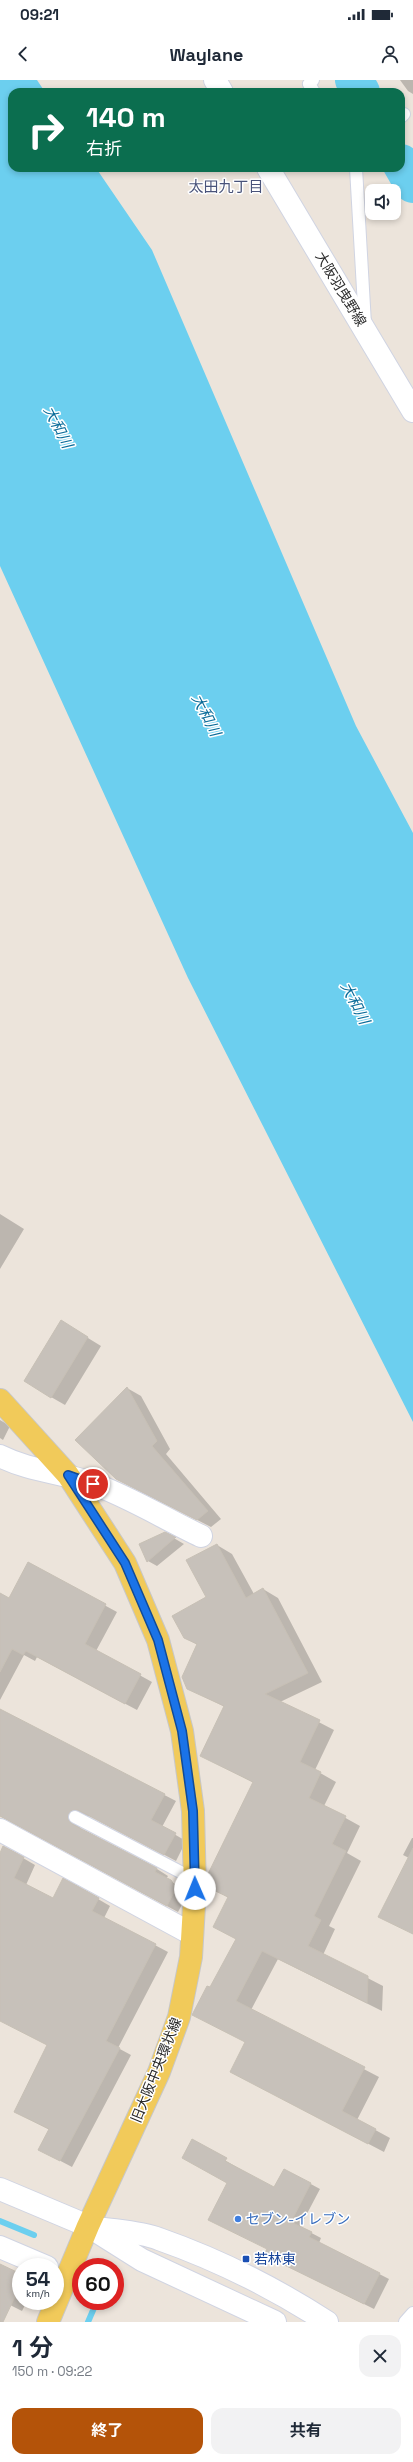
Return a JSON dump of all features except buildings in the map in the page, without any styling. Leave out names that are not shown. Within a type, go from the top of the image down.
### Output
[{"type":"main road","name":"旧大阪中央環状線","points":[[0,1400],[68,1475],[125,1563],[158,1640],[182,1731],[193,1811],[194,1879],[192,1957],[179,2017],[159,2072],[88,2226],[64,2268]]},
{"type":"main road","name":"旧大阪中央環状線","points":[[48,2322],[51,2310]]},
{"type":"street","name":"大阪羽曳野線","points":[[270,172],[413,412]]},
{"type":"street","points":[[3,1464],[68,1475],[93,1484],[202,1536]]},
{"type":"street","points":[[2,1835],[192,1934]]},
{"type":"street","points":[[0,2189],[88,2226],[142,2260],[275,2322]]},
{"type":"street","points":[[88,2226],[158,2238],[239,2273],[300,2304],[326,2322]]},
{"type":"street","points":[[0,2247],[26,2258]]},
{"type":"lane","points":[[356,172],[366,331]]},
{"type":"lane","points":[[75,1817],[194,1879]]},
{"type":"lane","points":[[406,2322],[413,2313]]},
{"type":"water","name":"大和川","points":[[0,80],[37,80],[42,88],[8,88],[8,172],[99,172],[152,250],[356,726],[413,833],[413,1422],[188,978],[0,566]]},
{"type":"waterway","points":[[354,80],[359,88]]},
{"type":"waterway","points":[[405,170],[413,184]]},
{"type":"waterway","points":[[0,2221],[34,2235]]},
{"type":"waterway","points":[[88,2322],[93,2310]]},
{"type":"place","name":"セブン-イレブン","points":[[238,2219]]},
{"type":"place","name":"若林東","points":[[246,2259]]},
{"type":"district","name":"太田九丁目","points":[[226,187]]},
{"type":"route","points":[[93,1484],[68,1475],[125,1563],[158,1640],[182,1731],[193,1811],[195,1889]]}]
